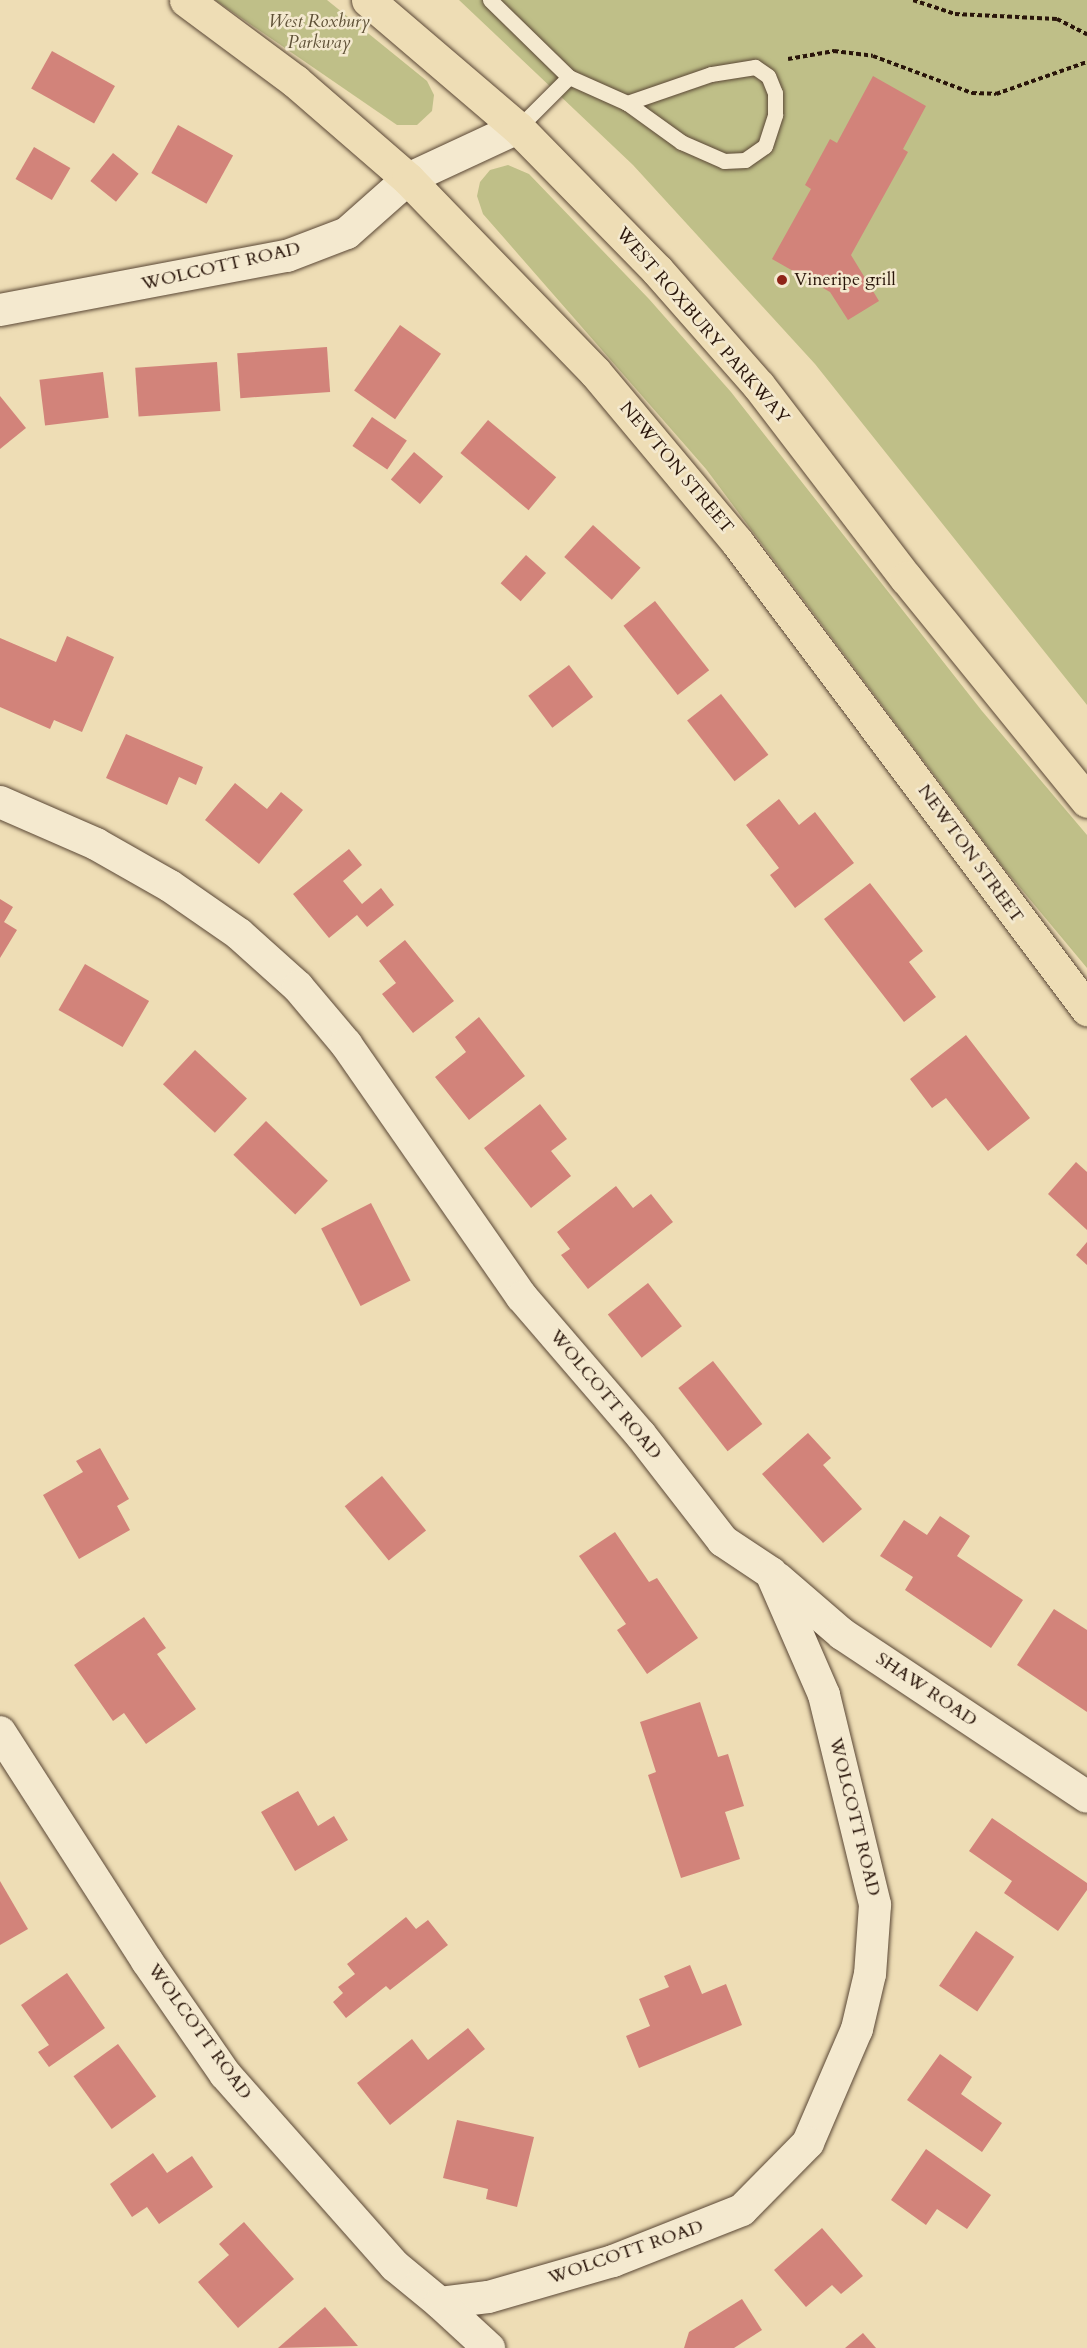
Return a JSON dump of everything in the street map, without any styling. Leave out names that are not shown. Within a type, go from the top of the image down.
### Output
[{"type":"main road","name":"NEWTON STREET","points":[[186,0],[295,81],[408,179],[528,298],[668,457],[751,561],[1087,1009]]},
{"type":"main road","name":"WEST ROXBURY PARKWAY","points":[[368,0],[518,128],[657,270],[759,386],[906,578],[1087,801]]},
{"type":"street","name":"WOLCOTT ROAD","points":[[0,310],[287,256],[347,233],[408,179],[518,128]]},
{"type":"street","name":"WOLCOTT ROAD","points":[[0,802],[96,844],[170,886],[239,934],[298,987],[346,1044],[522,1297],[639,1434],[723,1541],[771,1573],[824,1695],[875,1905],[870,1974],[857,2029],[836,2083],[808,2143],[742,2210],[613,2261],[488,2296],[440,2303],[395,2266],[225,2074],[147,1961],[0,1731]]},
{"type":"street","name":"SHAW ROAD","points":[[771,1573],[842,1634],[1087,1797]]},
{"type":"street","points":[[440,2303],[489,2348]]},
{"type":"lane","points":[[490,0],[569,77],[627,103],[708,157],[745,160],[765,146],[775,115],[775,93],[768,76],[755,67],[711,75],[627,103]]},
{"type":"lane","points":[[518,128],[569,77]]},
{"type":"path","points":[[913,0],[954,14],[1057,19],[1087,34]]},
{"type":"path","points":[[755,67],[834,51],[900,63],[972,93],[996,94],[1087,62]]},
{"type":"green space","name":"West Roxbury Parkway","points":[[215,0],[327,0],[427,81],[434,95],[432,111],[417,125],[397,125]]},
{"type":"green space","points":[[459,0],[1087,0],[1087,705],[815,364],[633,165]]},
{"type":"green space","points":[[508,165],[529,174],[649,299],[731,392],[982,711],[1087,835],[1087,968],[1003,867],[706,469],[483,214],[477,196],[480,182],[490,170]]},
{"type":"building","points":[[52,51],[115,86],[94,124],[31,89]]},
{"type":"building","points":[[873,76],[926,106],[903,149],[908,152],[851,255],[879,301],[848,320],[830,292],[772,259],[811,189],[805,185],[830,139],[837,143]]},
{"type":"building","points":[[178,125],[233,156],[206,204],[151,173]]},
{"type":"building","points":[[34,147],[70,168],[52,200],[16,179]]},
{"type":"building","points":[[113,153],[139,174],[116,202],[90,181]]},
{"type":"building","points":[[400,325],[441,354],[395,419],[354,391]]},
{"type":"building","points":[[327,347],[330,392],[240,398],[237,353]]},
{"type":"building","points":[[217,362],[220,411],[139,417],[135,368]]},
{"type":"building","points":[[103,372],[109,418],[45,425],[39,380]]},
{"type":"building","points":[[0,396],[26,428],[0,449]]},
{"type":"building","points":[[372,417],[407,440],[387,470],[352,446]]},
{"type":"building","points":[[488,420],[556,477],[529,510],[460,453]]},
{"type":"building","points":[[414,452],[443,476],[420,504],[391,480]]},
{"type":"building","points":[[593,525],[641,568],[612,600],[564,557]]},
{"type":"building","points":[[526,555],[546,573],[521,601],[501,583]]},
{"type":"building","points":[[655,601],[709,670],[678,695],[623,626]]},
{"type":"building","points":[[67,636],[114,657],[82,732],[54,720],[50,729],[0,707],[0,638],[56,662]]},
{"type":"building","points":[[569,665],[593,697],[552,728],[528,696]]},
{"type":"building","points":[[721,694],[768,755],[735,781],[687,720]]},
{"type":"building","points":[[126,734],[203,767],[196,785],[179,777],[167,805],[106,778]]},
{"type":"building","points":[[235,783],[267,809],[281,792],[303,810],[259,864],[205,820]]},
{"type":"building","points":[[779,799],[799,825],[815,812],[854,863],[795,908],[770,875],[779,868],[746,825]]},
{"type":"building","points":[[349,849],[362,865],[343,881],[362,904],[381,888],[394,905],[367,927],[357,915],[329,938],[293,894]]},
{"type":"building","points":[[870,883],[923,951],[909,962],[936,997],[904,1022],[824,919]]},
{"type":"building","points":[[0,899],[13,907],[4,922],[17,930],[0,958]]},
{"type":"building","points":[[405,940],[454,1001],[413,1033],[382,994],[396,983],[379,961]]},
{"type":"building","points":[[85,964],[149,1001],[123,1047],[58,1010]]},
{"type":"building","points":[[479,1017],[525,1076],[469,1120],[435,1077],[466,1052],[455,1037]]},
{"type":"building","points":[[966,1035],[1030,1118],[988,1151],[946,1098],[932,1108],[910,1079]]},
{"type":"building","points":[[195,1050],[247,1098],[215,1133],[163,1084]]},
{"type":"building","points":[[540,1104],[567,1139],[551,1151],[571,1176],[531,1208],[484,1148]]},
{"type":"building","points":[[266,1121],[328,1181],[295,1215],[233,1155]]},
{"type":"building","points":[[1076,1162],[1087,1172],[1087,1230],[1048,1194]]},
{"type":"building","points":[[616,1186],[633,1208],[651,1194],[673,1222],[588,1289],[561,1255],[570,1249],[557,1232]]},
{"type":"building","points":[[371,1203],[410,1281],[361,1306],[321,1228]]},
{"type":"building","points":[[1087,1242],[1087,1265],[1076,1255]]},
{"type":"building","points":[[648,1283],[682,1326],[642,1358],[608,1314]]},
{"type":"building","points":[[713,1361],[762,1424],[728,1451],[678,1388]]},
{"type":"building","points":[[808,1433],[831,1458],[823,1465],[862,1509],[823,1543],[762,1474]]},
{"type":"building","points":[[100,1448],[129,1499],[117,1506],[130,1530],[79,1559],[43,1495],[83,1472],[76,1461]]},
{"type":"building","points":[[382,1476],[426,1530],[389,1561],[345,1506]]},
{"type":"building","points":[[940,1516],[970,1536],[957,1556],[1023,1600],[991,1648],[905,1590],[913,1577],[880,1556],[904,1520],[927,1535]]},
{"type":"building","points":[[615,1532],[649,1582],[657,1578],[698,1638],[647,1674],[617,1630],[626,1624],[579,1556]]},
{"type":"building","points":[[1054,1609],[1087,1630],[1087,1712],[1017,1665]]},
{"type":"building","points":[[144,1617],[166,1648],[157,1654],[196,1709],[146,1744],[124,1713],[113,1721],[74,1665]]},
{"type":"building","points":[[700,1702],[718,1757],[728,1754],[744,1806],[725,1812],[740,1859],[681,1878],[648,1775],[656,1772],[640,1722]]},
{"type":"building","points":[[298,1791],[318,1826],[334,1816],[348,1840],[295,1871],[261,1812]]},
{"type":"building","points":[[992,1818],[1087,1883],[1087,1890],[1058,1931],[1004,1893],[1012,1881],[969,1851]]},
{"type":"building","points":[[0,1881],[28,1929],[0,1945]]},
{"type":"building","points":[[406,1917],[416,1929],[428,1920],[448,1945],[390,1990],[386,1986],[346,2018],[333,2002],[343,1993],[338,1987],[355,1974],[347,1964]]},
{"type":"building","points":[[976,1931],[1014,1957],[977,2011],[939,1986]]},
{"type":"building","points":[[690,1965],[702,1994],[726,1984],[742,2025],[639,2068],[626,2036],[650,2026],[639,1999],[669,1987],[664,1976]]},
{"type":"building","points":[[67,1973],[105,2028],[49,2067],[38,2052],[49,2045],[21,2005]]},
{"type":"building","points":[[468,2028],[485,2049],[390,2125],[357,2083],[412,2039],[428,2060]]},
{"type":"building","points":[[118,2044],[156,2097],[112,2129],[74,2076]]},
{"type":"building","points":[[940,2054],[972,2077],[961,2094],[1002,2123],[982,2152],[907,2100]]},
{"type":"building","points":[[457,2120],[534,2137],[517,2207],[486,2199],[488,2189],[443,2178]]},
{"type":"building","points":[[926,2149],[991,2195],[967,2229],[937,2209],[926,2225],[891,2200]]},
{"type":"building","points":[[153,2153],[167,2173],[192,2156],[213,2187],[159,2224],[147,2207],[132,2217],[110,2184]]},
{"type":"building","points":[[244,2222],[294,2279],[238,2328],[198,2282],[229,2255],[219,2244]]},
{"type":"building","points":[[822,2228],[863,2276],[841,2294],[832,2285],[806,2307],[774,2270]]},
{"type":"building","points":[[742,2299],[762,2330],[734,2348],[684,2348],[689,2332]]},
{"type":"building","points":[[325,2307],[358,2346],[278,2348]]},
{"type":"building","points":[[863,2333],[876,2348],[845,2348]]},
{"type":"place","name":"Vineripe grill","points":[[782,280]]}]
